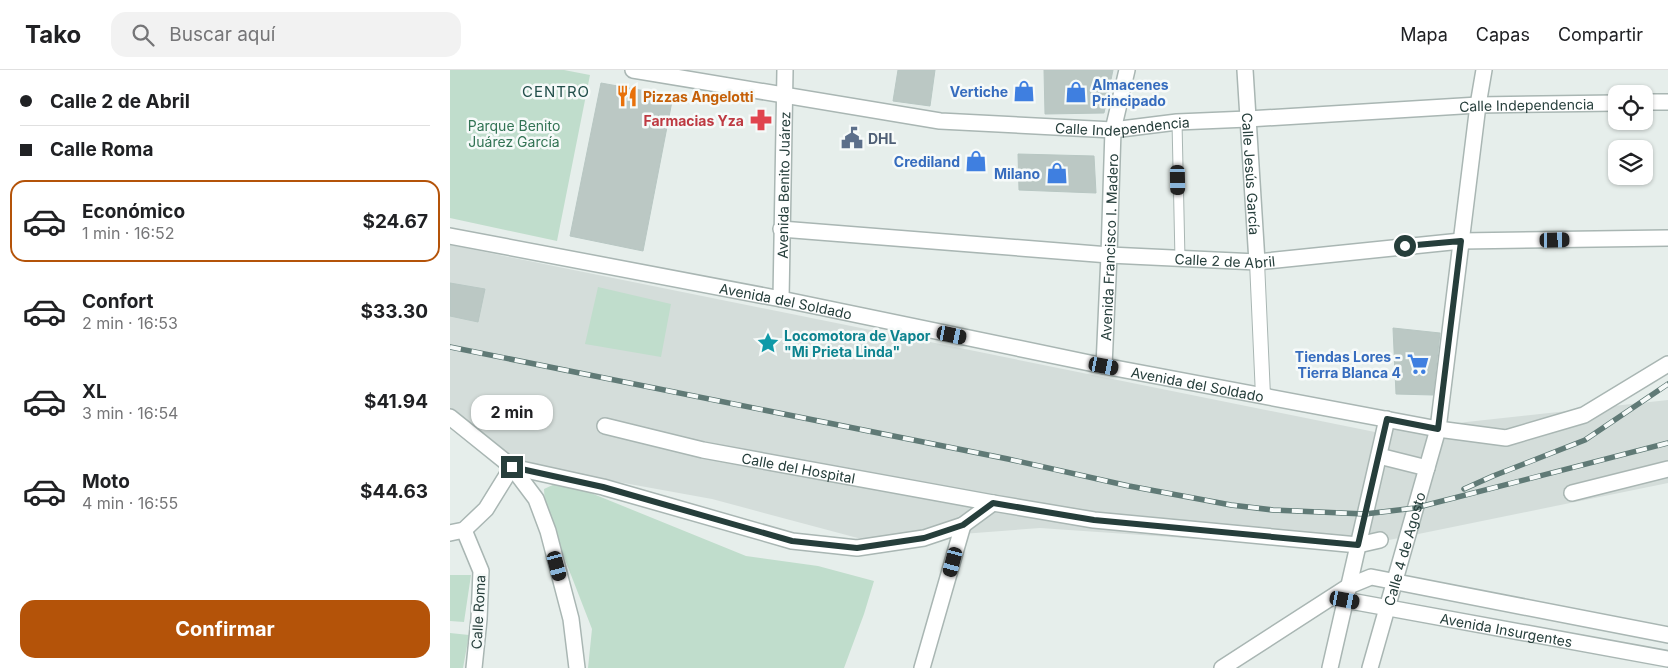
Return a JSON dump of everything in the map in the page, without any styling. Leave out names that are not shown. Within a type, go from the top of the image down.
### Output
[{"type":"street","name":"Calle Independencia","points":[[633,70],[940,121],[1113,130],[1177,122],[1478,105],[1608,103]]},
{"type":"street","name":"Avenida Benito Juárez","points":[[781,299],[783,94],[785,70]]},
{"type":"street","name":"Avenida Francisco I. Madero","points":[[1104,366],[1113,130],[1127,70]]},
{"type":"street","name":"Calle Jesús García","points":[[1246,70],[1263,396]]},
{"type":"street","name":"Calle 4 de Agosto","points":[[1370,668],[1438,429],[1478,105],[1484,70]]},
{"type":"street","points":[[1653,102],[1668,102]]},
{"type":"street","name":"Calle 2 de Abril","points":[[781,229],[1109,255],[1257,262],[1461,241],[1668,238]]},
{"type":"street","name":"Avenida del Soldado","points":[[450,236],[781,299],[1104,366],[1438,429]]},
{"type":"street","points":[[1438,429],[1506,438],[1584,414],[1668,364]]},
{"type":"street","points":[[450,417],[512,467],[536,499],[548,531],[572,619],[577,668]]},
{"type":"street","points":[[1330,668],[1387,419]]},
{"type":"street","name":"Calle del Hospital","points":[[605,426],[703,450],[993,503]]},
{"type":"street","points":[[1379,456],[1427,468]]},
{"type":"street","points":[[512,467],[603,487],[792,541],[857,548],[924,538],[963,525],[993,503],[1094,520],[1358,545],[1380,540]]},
{"type":"street","name":"Calle Roma","points":[[474,668],[481,571],[457,531],[486,509],[512,467]]},
{"type":"street","points":[[1572,493],[1668,469]]},
{"type":"street","points":[[922,668],[963,525]]},
{"type":"street","name":"Avenida Insurgentes","points":[[1347,593],[1371,577],[1668,635]]},
{"type":"street","points":[[1222,668],[1347,593]]},
{"type":"street","name":"Avenida Insurgentes","points":[[1347,593],[1387,608],[1668,659]]},
{"type":"lane","points":[[1177,122],[1180,259]]},
{"type":"shaded area","points":[[450,245],[1375,432],[1668,400],[1668,483],[1345,549],[1040,528],[869,541],[712,499],[519,464],[450,418]]},
{"type":"green space","name":"Parque Benito Juárez García","points":[[450,70],[564,70],[590,75],[557,241],[450,218]]},
{"type":"green space","points":[[598,287],[671,304],[661,357],[585,344]]},
{"type":"green space","points":[[557,483],[586,491],[746,556],[818,566],[874,581],[844,668],[588,668],[592,629],[545,508],[544,489]]},
{"type":"green space","points":[[450,575],[471,575],[464,622],[450,621]]},
{"type":"green space","points":[[450,633],[469,635],[463,668],[450,668]]},
{"type":"building","points":[[898,70],[935,70],[930,106],[893,101]]},
{"type":"building","name":"Almacenes Principado","points":[[1044,70],[1113,70],[1104,113],[1045,114]]},
{"type":"building","points":[[601,83],[673,96],[643,251],[570,236]]},
{"type":"building","name":"Milano","points":[[1018,154],[1094,156],[1096,193],[1019,190]]},
{"type":"building","points":[[450,283],[485,289],[478,322],[450,316]]},
{"type":"building","name":"Tiendas Lores - Tierra Blanca 4","points":[[1393,328],[1440,333],[1433,395],[1396,394]]},
{"type":"railway","points":[[450,347],[1008,459],[1129,486],[1231,505],[1273,510],[1365,514],[1415,508],[1668,443]]},
{"type":"railway","points":[[1464,489],[1585,440],[1668,384]]},
{"type":"place","name":"Vertiche","points":[[1024,91]]},
{"type":"place","name":"Almacenes Principado","points":[[1076,92]]},
{"type":"place","name":"Pizzas Angelotti","points":[[627,96]]},
{"type":"place","name":"Farmacias Yza","points":[[761,120]]},
{"type":"place","name":"DHL","points":[[852,138]]},
{"type":"place","name":"Crediland","points":[[976,161]]},
{"type":"place","name":"Milano","points":[[1057,173]]},
{"type":"place","name":"Locomotora de Vapor \"Mi Prieta Linda\"","points":[[768,343]]},
{"type":"place","name":"Tiendas Lores - Tierra Blanca 4","points":[[1418,364]]},
{"type":"district","name":"CENTRO","points":[[556,91]]},
{"type":"route","points":[[512,467],[603,487],[792,541],[857,548],[924,538],[963,525],[993,503],[1094,520],[1358,545],[1387,419],[1438,429],[1461,241],[1405,246]]}]
